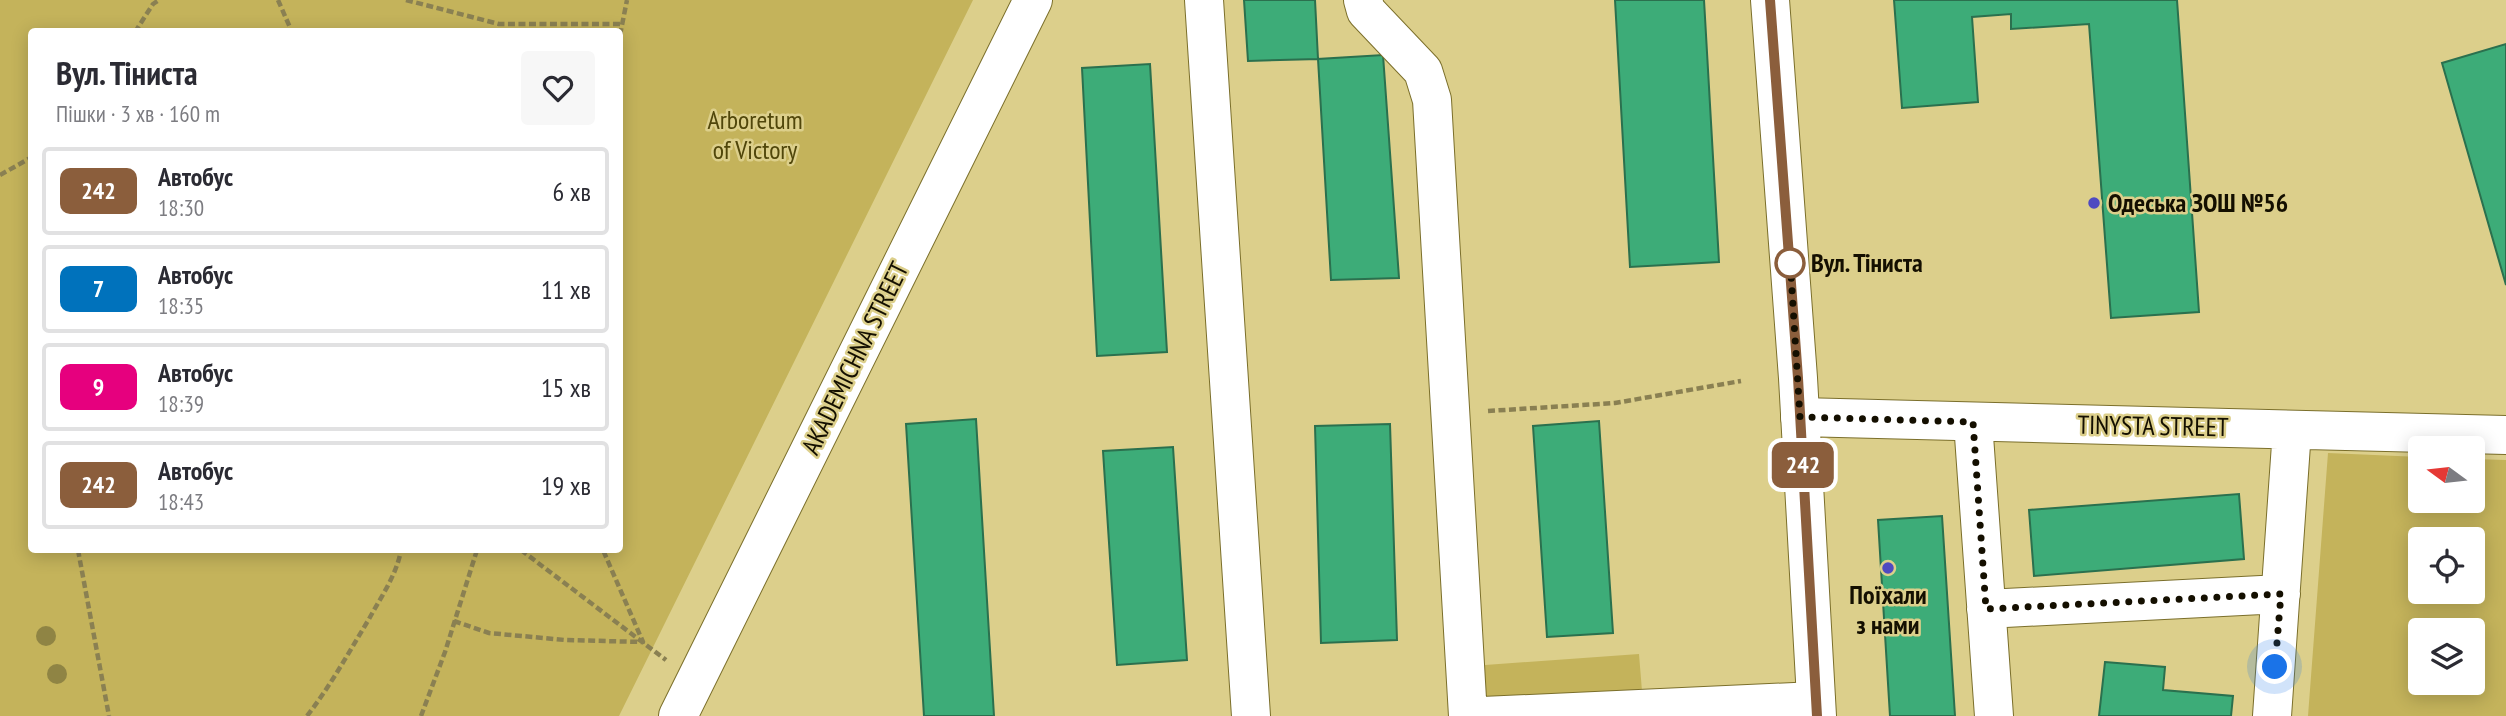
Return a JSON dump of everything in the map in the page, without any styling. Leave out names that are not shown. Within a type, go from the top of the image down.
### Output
[{"type":"street","name":"AKADEMICHNA STREET","points":[[678,716],[1033,0]]},
{"type":"street","points":[[1204,0],[1251,716]]},
{"type":"street","points":[[1363,0],[1366,11],[1423,71],[1432,100],[1468,716]]},
{"type":"street","points":[[1483,716],[1816,708],[1800,417],[1770,0]]},
{"type":"street","name":"TINYSTA STREET","points":[[1800,417],[2506,435]]},
{"type":"street","points":[[1973,422],[1994,716]]},
{"type":"street","points":[[2272,716],[2292,430]]},
{"type":"street","points":[[1986,609],[2281,594]]},
{"type":"path","points":[[138,28],[153,4],[159,0]]},
{"type":"path","points":[[278,0],[290,28]]},
{"type":"path","points":[[406,0],[499,24],[622,24]]},
{"type":"path","points":[[621,28],[628,0]]},
{"type":"path","points":[[0,175],[28,159]]},
{"type":"path","points":[[1451,414],[1615,402],[1741,381]]},
{"type":"path","points":[[79,553],[109,716]]},
{"type":"path","points":[[307,716],[329,687],[376,606],[399,562],[400,553]]},
{"type":"path","points":[[421,716],[445,652],[476,553]]},
{"type":"path","points":[[525,553],[695,682]]},
{"type":"path","points":[[605,553],[643,642]]},
{"type":"path","points":[[454,621],[489,633],[565,640],[643,642]]},
{"type":"green space","name":"Arboretum of Victory","points":[[0,0],[973,0],[619,716],[0,716]]},
{"type":"green space","points":[[2328,453],[2408,456],[2408,513],[2485,513],[2485,459],[2506,460],[2506,716],[2308,716]]},
{"type":"green space","points":[[1639,654],[1644,716],[1462,716],[1458,667]]},
{"type":"building","points":[[1244,0],[1315,0],[1318,59],[1248,61]]},
{"type":"building","points":[[1615,0],[1704,0],[1719,262],[1630,267]]},
{"type":"building","points":[[1894,0],[2177,0],[2199,312],[2111,318],[2089,24],[2011,29],[2011,14],[1972,17],[1978,102],[1902,108]]},
{"type":"building","points":[[2506,44],[2506,285],[2442,63]]},
{"type":"building","points":[[1383,55],[1399,278],[1331,280],[1318,59]]},
{"type":"building","points":[[1150,64],[1167,352],[1097,356],[1082,68]]},
{"type":"building","points":[[976,419],[994,716],[924,716],[906,424]]},
{"type":"building","points":[[1599,421],[1613,633],[1547,637],[1533,426]]},
{"type":"building","points":[[1390,424],[1397,640],[1321,643],[1315,426]]},
{"type":"building","points":[[1173,447],[1187,660],[1117,665],[1103,451]]},
{"type":"building","points":[[2239,494],[2244,559],[2034,576],[2029,510]]},
{"type":"building","points":[[1942,516],[1955,716],[1890,716],[1878,520]]},
{"type":"building","points":[[2105,662],[2165,667],[2163,690],[2233,696],[2231,716],[2099,716]]},
{"type":"bus line","name":"242","points":[[1770,0],[1798,378],[1817,716]]},
{"type":"place","name":"Одеська ЗОШ №56","points":[[2094,203]]},
{"type":"place","name":"Вул. Тіниста","points":[[1790,263]]},
{"type":"place","name":"Поїхали з нами","points":[[1888,568]]},
{"type":"route","points":[[1790,263],[1790,258],[1800,417],[1973,422],[1986,609],[2281,594],[2275,667]]}]
